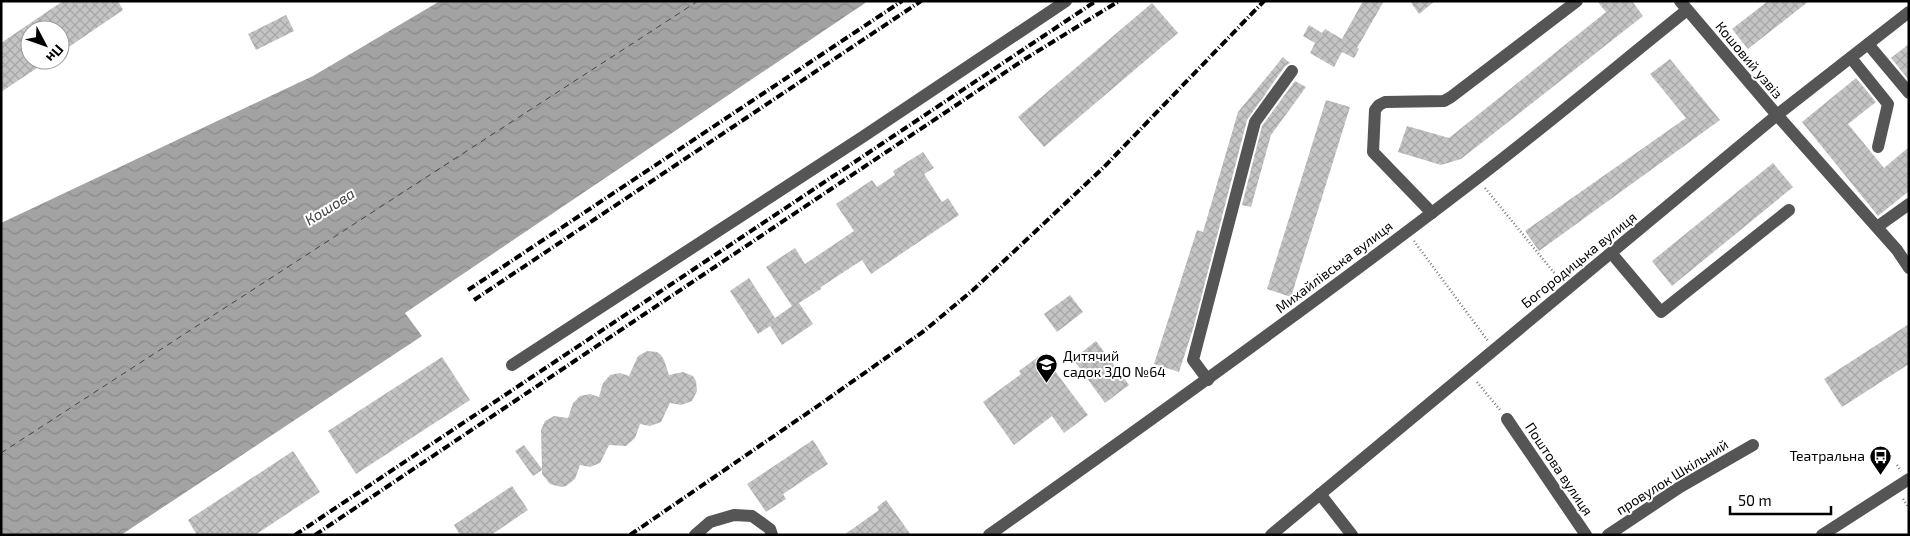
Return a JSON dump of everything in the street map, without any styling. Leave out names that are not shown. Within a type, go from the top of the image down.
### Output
[{"type":"street","points":[[512,364],[855,142],[1066,1]]},
{"type":"street","points":[[1432,213],[1373,152],[1375,110],[1385,102],[1444,101],[1451,98],[1577,1]]},
{"type":"street","name":"Михайлівська вулиця","points":[[989,535],[1208,380],[1477,179],[1683,6]]},
{"type":"street","name":"Кошовий узвіз","points":[[1683,6],[1777,116],[1897,250],[1909,268]]},
{"type":"street","name":"Богородицька вулиця","points":[[1271,535],[1777,116],[1909,12]]},
{"type":"street","points":[[1868,44],[1909,93]]},
{"type":"street","points":[[1851,58],[1888,104],[1878,147]]},
{"type":"street","points":[[1208,380],[1193,360],[1255,122],[1292,71]]},
{"type":"street","points":[[1877,227],[1909,204]]},
{"type":"street","points":[[1612,254],[1661,312],[1789,210]]},
{"type":"street","name":"Поштова вулиця","points":[[1507,419],[1586,535]]},
{"type":"street","name":"провулок Шкільний","points":[[1608,535],[1680,487],[1753,445]]},
{"type":"street","points":[[1822,535],[1909,479]]},
{"type":"street","points":[[1320,494],[1352,535]]},
{"type":"street","points":[[694,535],[710,522],[734,515],[752,516],[770,529],[772,535]]},
{"type":"path","points":[[1477,179],[1568,289]]},
{"type":"path","points":[[1407,232],[1495,349]]},
{"type":"path","points":[[1468,371],[1507,419]]},
{"type":"path","points":[[1902,498],[1909,508]]},
{"type":"water","name":"Кошова","points":[[440,1],[868,1],[405,313],[422,336],[121,535],[1,535],[1,223],[313,76]]},
{"type":"building","points":[[63,1],[118,1],[123,10],[70,46],[70,20],[35,20]]},
{"type":"building","points":[[1363,1],[1384,1],[1357,48],[1359,49],[1354,58],[1342,52],[1334,67],[1310,53],[1315,43],[1303,36],[1309,25],[1322,33],[1325,29],[1342,39]]},
{"type":"building","points":[[1410,1],[1435,1],[1419,14]]},
{"type":"building","points":[[1597,1],[1632,1],[1643,16],[1461,159],[1441,165],[1398,152],[1407,126],[1449,138],[1606,12]]},
{"type":"building","points":[[1768,1],[1809,1],[1748,49],[1732,29]]},
{"type":"building","points":[[1152,3],[1178,33],[1044,147],[1018,117]]},
{"type":"building","points":[[286,15],[294,31],[256,50],[248,34]]},
{"type":"building","points":[[20,30],[20,70],[34,70],[1,92],[1,43]]},
{"type":"building","points":[[1909,44],[1909,80],[1891,58]]},
{"type":"building","points":[[1283,57],[1290,63],[1285,66],[1247,120],[1193,329],[1179,372],[1154,364],[1197,230],[1203,232],[1238,112]]},
{"type":"building","points":[[1670,59],[1720,120],[1539,251],[1525,231],[1686,118],[1650,74]]},
{"type":"building","points":[[1856,78],[1876,102],[1848,124],[1884,168],[1909,147],[1909,191],[1878,216],[1802,122]]},
{"type":"building","points":[[1295,81],[1306,87],[1271,135],[1251,207],[1242,205],[1262,126]]},
{"type":"building","points":[[1326,100],[1350,107],[1291,297],[1267,289]]},
{"type":"building","points":[[923,152],[934,168],[924,174],[942,202],[948,198],[959,215],[871,274],[862,260],[799,303],[813,324],[782,345],[770,326],[758,334],[730,291],[749,278],[775,318],[792,306],[766,267],[795,248],[805,264],[854,231],[836,204],[872,180],[877,187],[895,175],[893,171]]},
{"type":"building","points":[[1773,163],[1793,187],[1672,286],[1652,261]]},
{"type":"building","points":[[1070,295],[1083,312],[1057,332],[1044,314]]},
{"type":"building","points":[[1909,324],[1909,364],[1842,407],[1824,379]]},
{"type":"building","points":[[1096,341],[1129,385],[1105,403],[1073,359]]},
{"type":"building","points":[[647,351],[657,352],[661,355],[669,375],[683,372],[693,376],[696,381],[697,391],[692,401],[681,405],[670,403],[661,422],[650,426],[640,424],[635,438],[626,446],[609,445],[600,463],[590,467],[580,465],[575,479],[566,486],[561,487],[550,484],[542,474],[542,470],[533,476],[515,451],[524,445],[542,469],[541,430],[545,421],[554,416],[568,418],[573,403],[580,396],[590,394],[599,397],[603,383],[610,375],[620,373],[629,376],[638,356]]},
{"type":"building","points":[[1042,354],[1088,415],[1064,433],[1052,416],[1014,445],[983,402],[1021,374],[1019,371]]},
{"type":"building","points":[[442,357],[470,400],[356,474],[328,431]]},
{"type":"building","points":[[813,440],[828,464],[783,494],[786,499],[766,512],[747,484]]},
{"type":"building","points":[[293,451],[320,492],[255,535],[197,535],[188,520]]},
{"type":"building","points":[[512,486],[528,510],[491,535],[460,535],[454,525]]},
{"type":"building","points":[[886,500],[911,535],[844,535],[879,510],[877,507]]},
{"type":"ferry route","points":[[1,453],[698,1]]},
{"type":"railway","points":[[468,290],[902,1]]},
{"type":"railway","points":[[474,300],[921,1]]},
{"type":"railway","points":[[295,535],[1096,1]]},
{"type":"railway","points":[[315,535],[1025,59],[1119,1]]},
{"type":"railway","points":[[630,535],[924,331],[973,290],[1104,167],[1264,1]]},
{"type":"place","name":"Дитячий садок ЗДО №64","points":[[1047,383]]},
{"type":"place","name":"Театральна","points":[[1881,475]]}]
